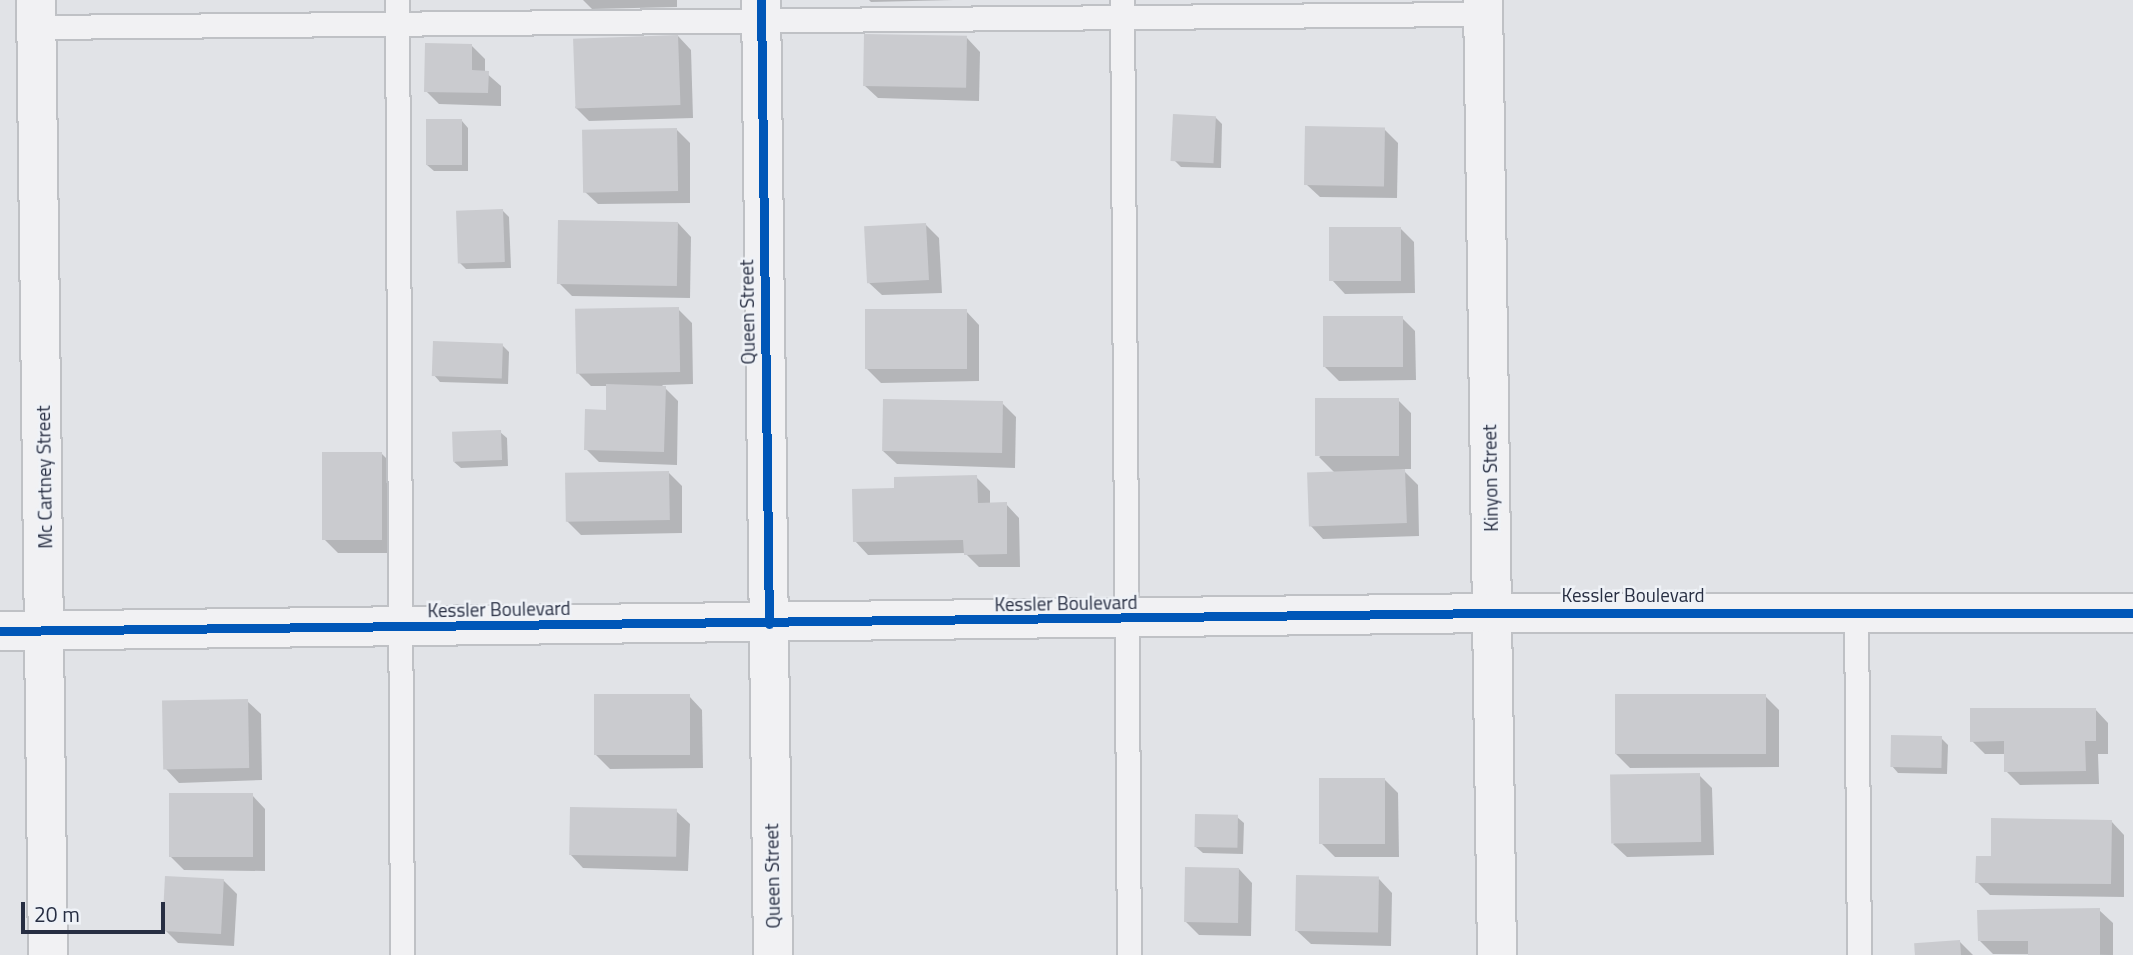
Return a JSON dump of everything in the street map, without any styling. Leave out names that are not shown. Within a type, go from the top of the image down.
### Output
[{"type":"street","name":"Kinyon Street","points":[[1483,7],[1497,955]]},
{"type":"street","name":"Queen Street","points":[[761,10],[773,955]]},
{"type":"street","name":"Mc Cartney Street","points":[[36,14],[46,630],[48,955]]},
{"type":"street","name":"Kessler Boulevard","points":[[0,631],[769,624],[1492,613],[2133,613]]},
{"type":"lane","points":[[397,0],[402,955]]},
{"type":"lane","points":[[1122,7],[1129,955]]},
{"type":"lane","points":[[36,14],[397,23],[761,10],[1483,7]]},
{"type":"lane","points":[[1856,612],[1859,955]]},
{"type":"building","points":[[864,34],[967,36],[966,88],[863,86]]},
{"type":"building","points":[[678,35],[680,105],[576,109],[573,39]]},
{"type":"building","points":[[425,43],[472,44],[472,70],[489,71],[488,93],[424,92]]},
{"type":"building","points":[[1173,114],[1216,116],[1213,163],[1171,161]]},
{"type":"building","points":[[426,119],[462,119],[462,165],[426,165]]},
{"type":"building","points":[[1305,126],[1385,127],[1384,186],[1304,185]]},
{"type":"building","points":[[677,128],[678,191],[583,193],[582,130]]},
{"type":"building","points":[[503,209],[505,262],[458,264],[456,211]]},
{"type":"building","points":[[558,220],[678,222],[677,286],[557,284]]},
{"type":"building","points":[[926,223],[929,280],[867,283],[864,226]]},
{"type":"building","points":[[1329,227],[1401,227],[1401,281],[1329,281]]},
{"type":"building","points":[[679,307],[680,372],[576,374],[575,309]]},
{"type":"building","points":[[865,309],[967,309],[967,369],[865,369]]},
{"type":"building","points":[[1323,316],[1403,316],[1403,367],[1323,367]]},
{"type":"building","points":[[433,341],[503,343],[502,378],[432,376]]},
{"type":"building","points":[[606,384],[666,386],[664,452],[584,450],[585,409],[606,410]]},
{"type":"building","points":[[1315,398],[1399,398],[1399,456],[1315,456]]},
{"type":"building","points":[[883,399],[1003,401],[1002,453],[882,451]]},
{"type":"building","points":[[501,430],[502,460],[453,462],[452,432]]},
{"type":"building","points":[[322,452],[382,452],[382,540],[322,540]]},
{"type":"building","points":[[1405,469],[1407,523],[1309,526],[1307,472]]},
{"type":"building","points":[[669,471],[670,520],[566,522],[565,473]]},
{"type":"building","points":[[977,475],[978,503],[1007,502],[1007,554],[964,555],[963,540],[853,542],[852,489],[894,488],[894,477]]},
{"type":"building","points":[[594,694],[690,694],[690,755],[594,755]]},
{"type":"building","points":[[1615,694],[1766,694],[1766,754],[1615,754]]},
{"type":"building","points":[[248,699],[249,768],[163,769],[162,701]]},
{"type":"building","points":[[1970,708],[2096,708],[2096,741],[2085,741],[2086,771],[2004,772],[2004,741],[1970,742]]},
{"type":"building","points":[[1891,735],[1942,736],[1941,768],[1890,767]]},
{"type":"building","points":[[1700,773],[1701,842],[1611,844],[1610,775]]},
{"type":"building","points":[[1319,778],[1385,778],[1385,844],[1319,844]]},
{"type":"building","points":[[169,793],[253,793],[253,857],[169,857]]},
{"type":"building","points":[[570,807],[677,809],[676,857],[569,855]]},
{"type":"building","points":[[1195,814],[1238,815],[1237,848],[1194,847]]},
{"type":"building","points":[[1991,818],[2112,820],[2111,884],[1975,883],[1976,856],[1991,856]]},
{"type":"building","points":[[1185,867],[1239,868],[1238,923],[1184,922]]},
{"type":"building","points":[[1296,875],[1379,876],[1378,932],[1295,931]]},
{"type":"building","points":[[165,876],[224,879],[221,934],[162,931]]},
{"type":"building","points":[[2100,908],[2100,955],[2028,955],[2028,941],[1978,941],[1977,910]]},
{"type":"building","points":[[1960,940],[1961,955],[1915,955],[1914,943]]},
{"type":"cycle path","points":[[761,0],[769,624]]},
{"type":"cycle path","points":[[0,631],[1491,613],[2133,613]]}]
